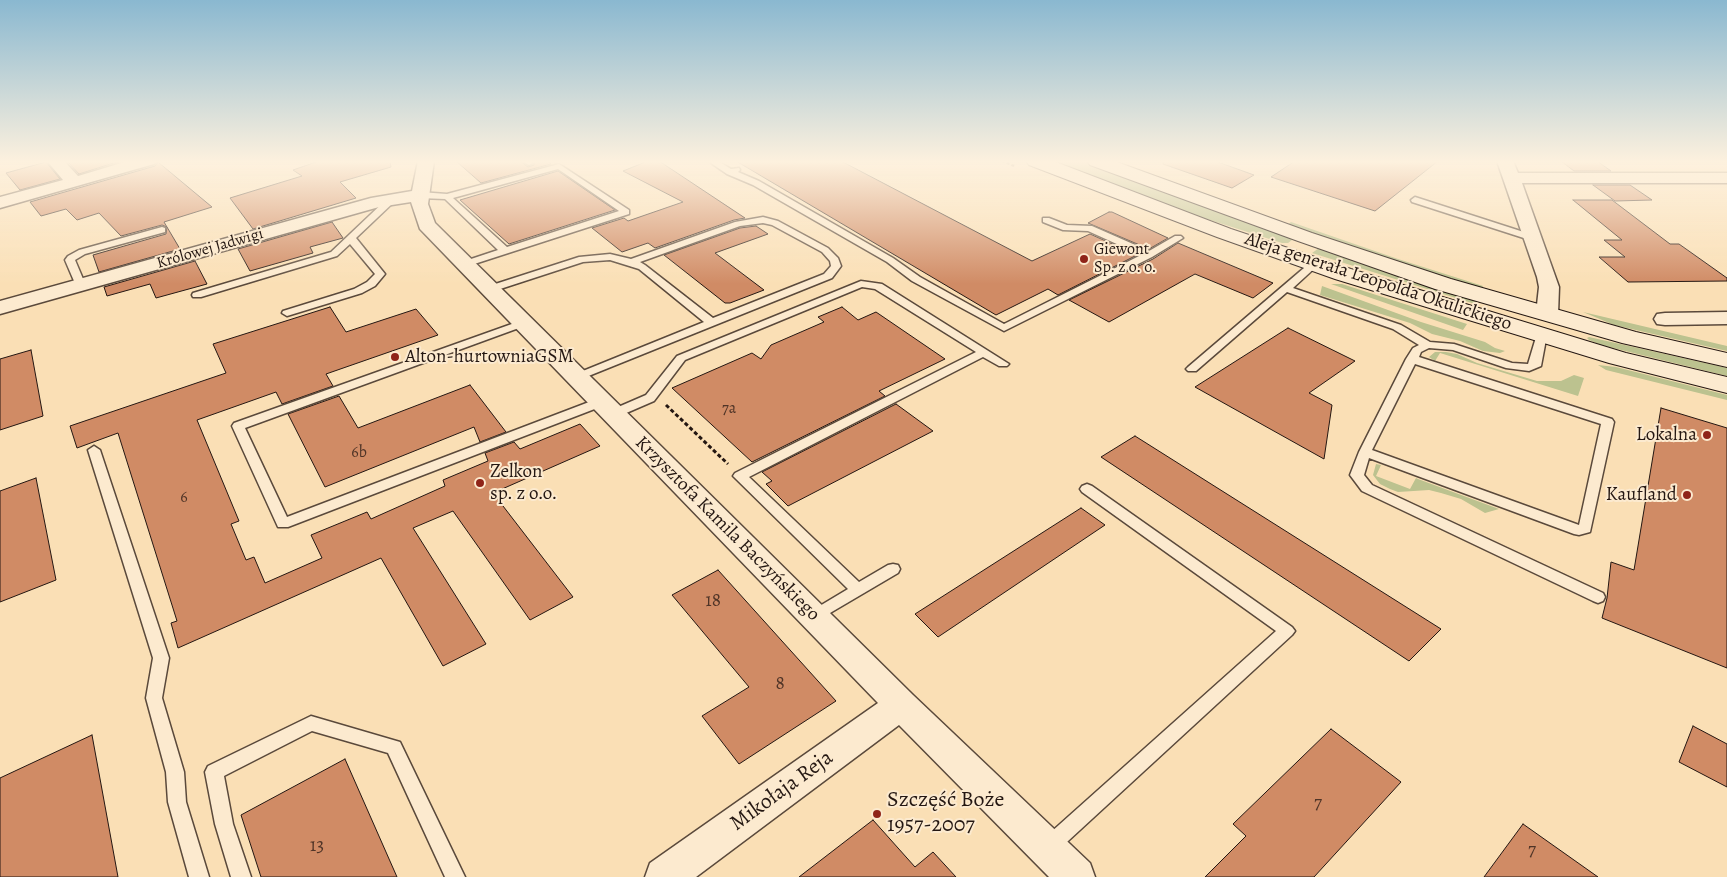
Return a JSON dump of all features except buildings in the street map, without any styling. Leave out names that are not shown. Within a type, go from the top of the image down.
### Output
[{"type":"main road","name":"Aleja generała Leopolda Okulickiego","points":[[1145,202],[1279,252],[1414,296],[1545,324],[1631,338],[1727,360]]},
{"type":"main road","name":"Aleja generała Leopolda Okulickiego","points":[[1209,202],[1443,284],[1545,324],[1618,358],[1727,385]]},
{"type":"main road","points":[[1279,252],[1293,252],[1308,247],[1309,242],[1305,237]]},
{"type":"street","name":"Królowej Jadwigi","points":[[0,308],[385,202]]},
{"type":"street","name":"Krzysztofa Kamila Baczyńskiego","points":[[420,202],[420,211],[427,225],[900,706],[1076,877]]},
{"type":"street","points":[[1520,202],[1549,287],[1545,324]]},
{"type":"street","points":[[1665,319],[1727,318]]},
{"type":"street","name":"Mikołaja Reja","points":[[664,877],[900,706]]},
{"type":"lane","points":[[196,295],[334,254],[390,202]]},
{"type":"lane","points":[[452,202],[505,251]]},
{"type":"lane","points":[[466,264],[626,212],[611,202]]},
{"type":"lane","points":[[789,202],[890,260],[916,279],[1004,328],[1149,255],[1178,238]]},
{"type":"lane","points":[[1421,202],[1533,238]]},
{"type":"lane","points":[[577,377],[828,276],[833,271],[836,260],[825,250],[775,223],[763,220],[738,224],[632,262]]},
{"type":"lane","points":[[1046,220],[1066,228],[1089,228],[1149,255]]},
{"type":"lane","points":[[81,286],[70,260],[71,258],[82,252],[162,230]]},
{"type":"lane","points":[[288,313],[358,291],[372,284],[380,274],[351,238]]},
{"type":"lane","points":[[490,289],[582,259],[610,257],[632,262],[642,267],[712,323]]},
{"type":"lane","points":[[1192,369],[1314,264]]},
{"type":"lane","points":[[524,323],[238,426],[283,524],[607,408],[650,398],[681,358],[861,284],[878,286],[1003,364]]},
{"type":"lane","points":[[1287,289],[1386,322],[1416,337],[1427,345]]},
{"type":"lane","points":[[1545,324],[1535,366],[1529,368],[1510,366],[1454,347],[1427,345],[1417,350],[1365,452],[1357,470],[1357,475],[1367,488],[1598,597]]},
{"type":"lane","points":[[858,590],[740,476],[984,352]]},
{"type":"lane","points":[[1365,452],[1570,528],[1579,530],[1585,528],[1608,422],[1412,360]]},
{"type":"lane","points":[[94,450],[161,658],[154,698],[175,772],[177,802],[199,877]]},
{"type":"lane","points":[[1046,848],[1287,631],[1087,489]]},
{"type":"lane","points":[[813,617],[894,569]]},
{"type":"lane","points":[[241,877],[224,824],[214,772],[311,723],[394,747],[455,877]]},
{"type":"path","points":[[654,394],[740,476]]},
{"type":"green space","points":[[1158,202],[1194,202],[1290,237],[1292,240],[1288,243],[1282,243]]},
{"type":"green space","points":[[1291,222],[1483,286],[1481,290],[1287,225]]},
{"type":"green space","points":[[1319,248],[1476,300],[1475,304],[1312,253]]},
{"type":"green space","points":[[1331,284],[1342,284],[1467,324],[1463,330]]},
{"type":"green space","points":[[1322,286],[1421,322],[1485,342],[1505,351],[1500,353],[1483,351],[1460,341],[1432,334],[1410,323],[1320,295]]},
{"type":"green space","points":[[1583,312],[1727,346],[1727,351],[1614,325]]},
{"type":"green space","points":[[1587,338],[1727,368],[1727,376],[1601,345],[1589,340]]},
{"type":"green space","points":[[1435,352],[1457,354],[1477,363],[1537,381],[1561,381],[1574,375],[1584,378],[1578,396],[1440,353],[1435,361],[1429,357]]},
{"type":"green space","points":[[1598,365],[1616,367],[1727,395],[1727,400],[1606,370]]},
{"type":"green space","points":[[1376,464],[1381,465],[1376,476],[1410,489],[1416,478],[1499,509],[1485,513],[1461,499],[1429,490],[1398,492],[1380,484],[1373,475]]},
{"type":"place","name":"Giewont Sp. z o. o.","points":[[1084,259]]},
{"type":"place","name":"Alton-hurtowniaGSM","points":[[395,357]]},
{"type":"place","name":"Lokalna","points":[[1707,435]]},
{"type":"place","name":"Zelkon sp. z o.o.","points":[[480,483]]},
{"type":"place","name":"Kaufland","points":[[1687,495]]},
{"type":"place","name":"Szczęść Boże 1957-2007","points":[[877,814]]}]
